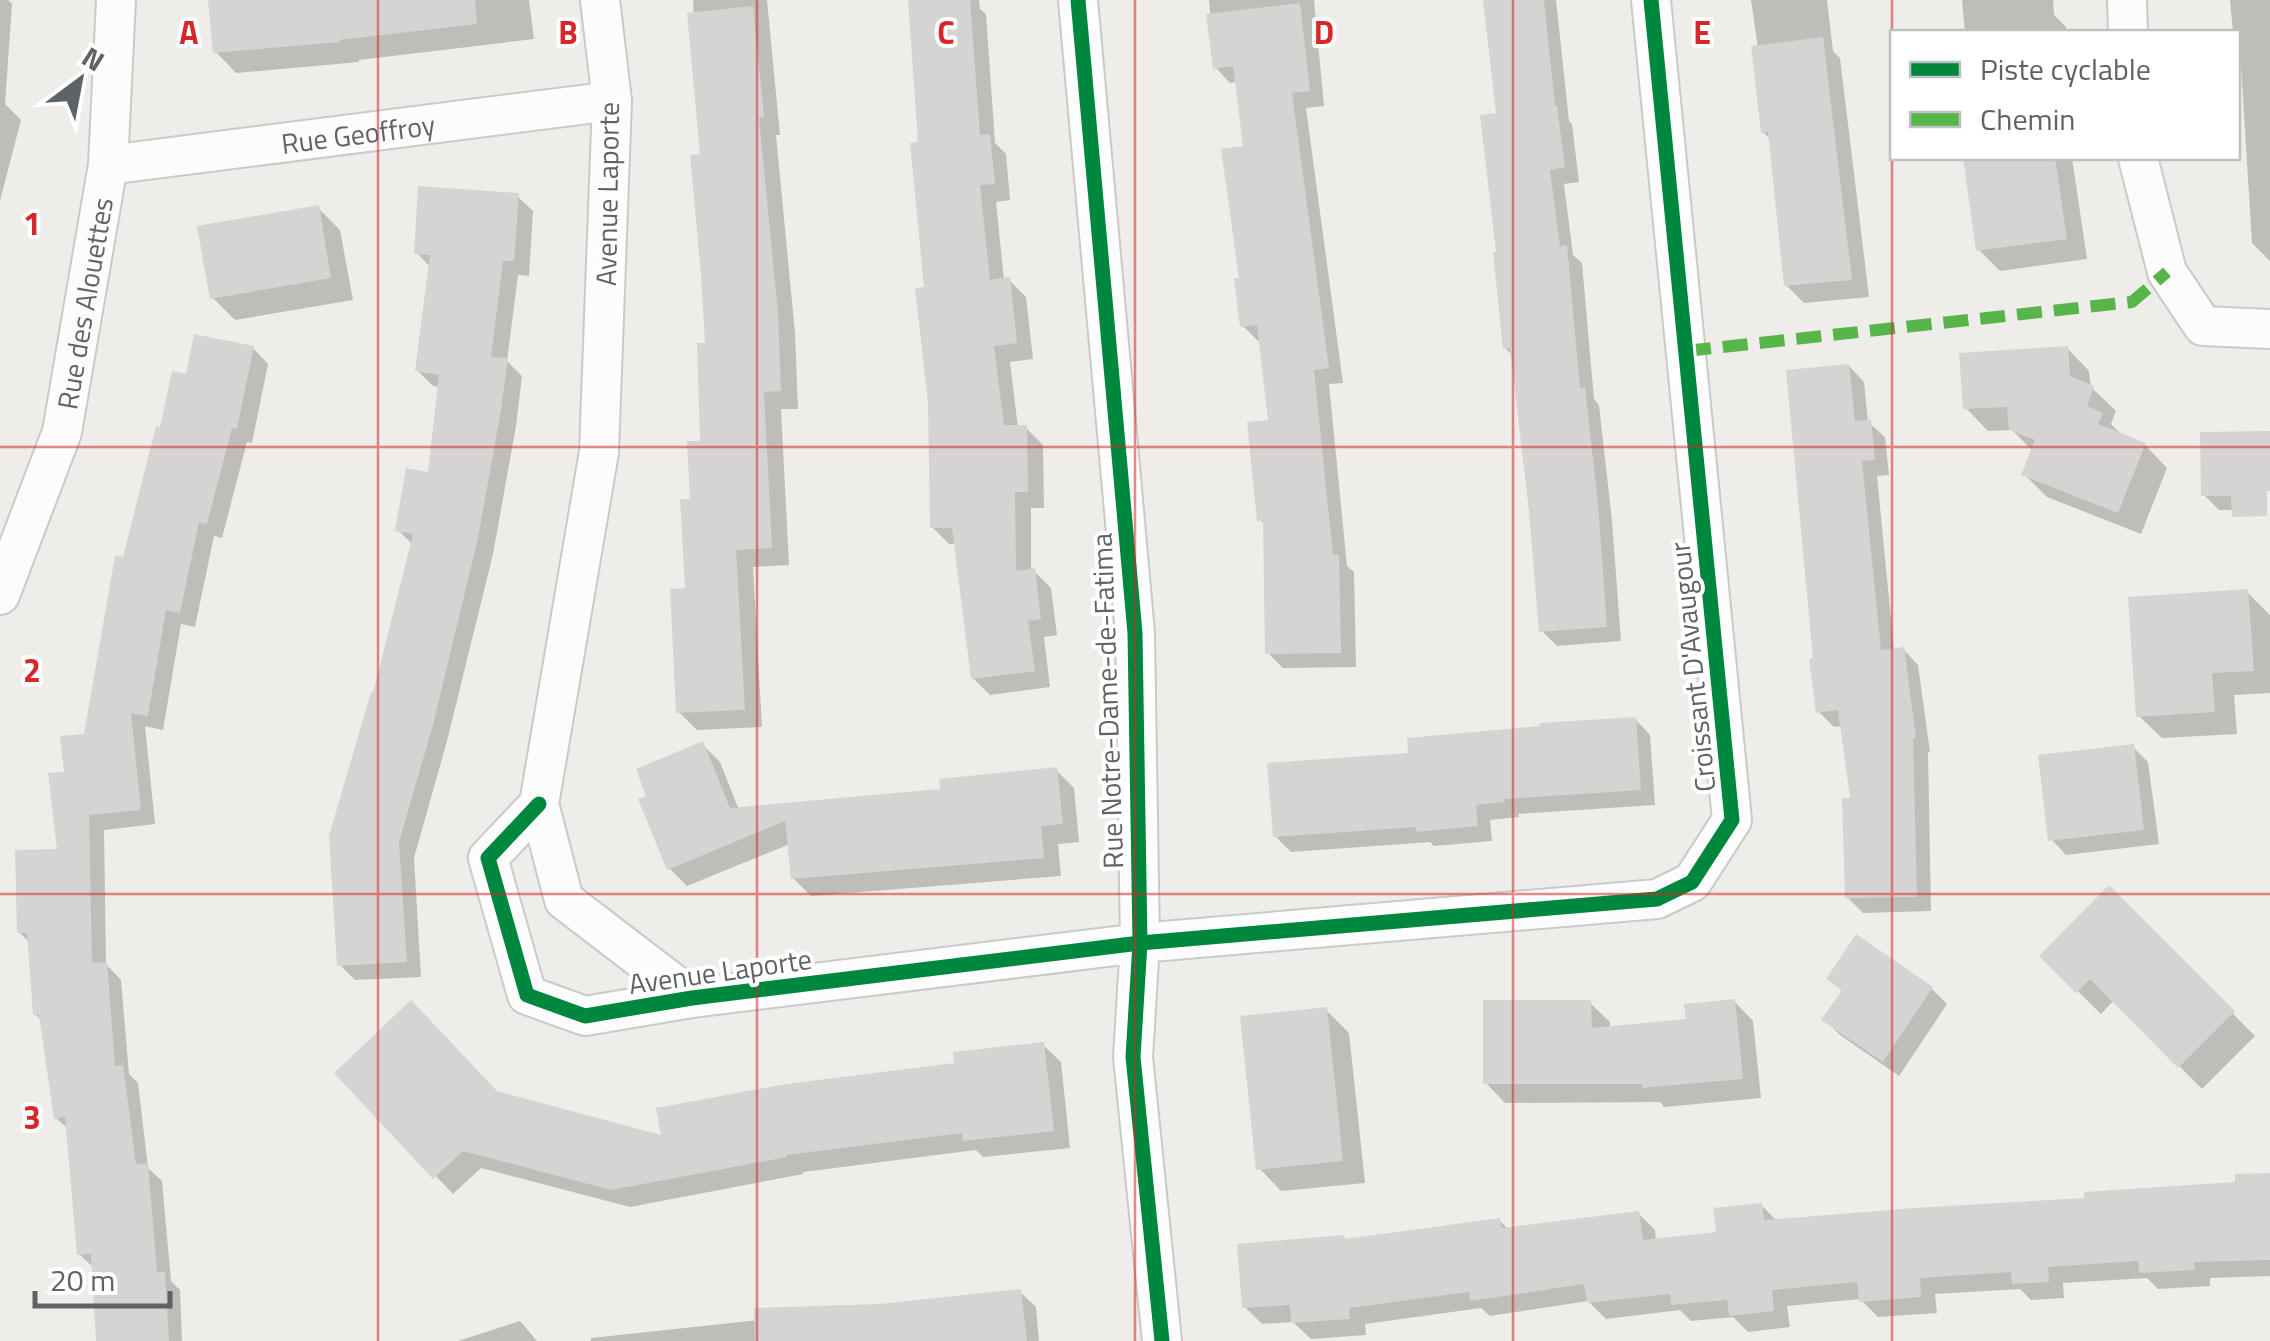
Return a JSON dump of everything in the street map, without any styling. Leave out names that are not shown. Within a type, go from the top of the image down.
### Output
[{"type":"street","name":"Rue des Alouettes","points":[[0,595],[62,432],[108,165],[116,0]]},
{"type":"street","name":"Avenue Laporte","points":[[600,0],[612,102],[599,452],[539,804],[564,900],[692,998]]},
{"type":"street","name":"Rue Notre-Dame-de-Fatima","points":[[1078,0],[1135,632],[1140,943],[1133,1057],[1162,1341]]},
{"type":"street","name":"Croissant D'Avaugour","points":[[1140,943],[1658,899],[1692,882],[1732,820],[1651,0]]},
{"type":"street","points":[[2127,0],[2128,30]]},
{"type":"street","name":"Rue Geoffroy","points":[[108,165],[612,102]]},
{"type":"street","points":[[2139,160],[2167,272],[2204,326],[2270,329]]},
{"type":"street","name":"Avenue Laporte","points":[[539,804],[488,858],[527,995],[585,1016],[692,998],[1140,943]]},
{"type":"building","points":[[208,0],[475,0],[477,24],[213,53]]},
{"type":"building","points":[[908,0],[970,0],[980,135],[990,134],[995,184],[980,185],[990,280],[1010,277],[1017,343],[994,346],[1004,425],[1027,425],[1028,492],[1015,492],[1016,571],[1035,568],[1041,619],[1028,621],[1035,671],[971,679],[952,528],[930,528],[928,403],[915,288],[924,287],[910,143],[918,142]]},
{"type":"building","points":[[1483,0],[1544,0],[1565,167],[1550,170],[1560,246],[1567,245],[1580,388],[1585,387],[1607,627],[1539,632],[1529,511],[1510,348],[1503,349],[1480,115],[1496,113]]},
{"type":"building","points":[[1300,3],[1310,91],[1292,93],[1329,368],[1314,370],[1333,555],[1339,554],[1341,653],[1265,654],[1263,520],[1257,521],[1247,422],[1268,420],[1257,325],[1240,327],[1234,278],[1239,278],[1221,149],[1243,146],[1233,66],[1213,69],[1206,14]]},
{"type":"building","points":[[753,6],[781,391],[764,392],[772,548],[736,550],[745,710],[676,713],[670,589],[685,588],[680,499],[690,499],[687,441],[700,441],[697,343],[705,343],[690,155],[700,154],[687,13]]},
{"type":"building","points":[[1823,37],[1852,280],[1784,286],[1768,132],[1761,133],[1751,46]]},
{"type":"building","points":[[1963,160],[2055,160],[2067,239],[1976,251]]},
{"type":"building","points":[[418,186],[519,193],[514,261],[503,261],[491,357],[508,358],[478,538],[433,725],[399,842],[407,962],[337,966],[329,836],[373,693],[413,534],[395,531],[406,468],[428,472],[439,375],[415,371],[430,255],[414,254]]},
{"type":"building","points":[[319,205],[331,278],[210,299],[197,226]]},
{"type":"building","points":[[194,334],[254,346],[237,429],[232,428],[207,524],[199,522],[180,613],[166,610],[148,716],[131,713],[141,810],[89,815],[92,963],[107,962],[115,1066],[123,1065],[136,1164],[148,1163],[157,1272],[165,1272],[169,1341],[96,1341],[91,1254],[77,1255],[65,1117],[54,1119],[39,1015],[33,1015],[27,933],[17,933],[15,850],[57,849],[48,773],[64,772],[60,736],[84,734],[115,556],[123,557],[172,371],[186,374]]},
{"type":"building","points":[[2068,346],[2070,376],[2094,386],[2087,406],[2103,413],[2098,424],[2146,443],[2118,513],[2021,475],[2035,440],[2009,430],[2007,407],[1963,409],[1959,353]]},
{"type":"building","points":[[1849,364],[1855,421],[1871,419],[1875,460],[1862,461],[1881,650],[1904,647],[1916,738],[1917,897],[1845,898],[1842,798],[1850,798],[1838,710],[1816,713],[1809,659],[1813,658],[1786,370]]},
{"type":"building","points":[[2270,431],[2267,516],[2232,517],[2231,496],[2201,496],[2200,432]]},
{"type":"building","points":[[2248,589],[2254,671],[2212,673],[2215,712],[2136,717],[2128,597]]},
{"type":"building","points":[[1636,717],[1641,790],[1504,799],[1505,802],[1476,805],[1478,826],[1273,837],[1267,763],[1408,753],[1407,738]]},
{"type":"building","points":[[703,741],[730,808],[940,789],[939,779],[1057,767],[1063,824],[1041,826],[1044,858],[791,879],[785,821],[667,870],[638,799],[646,796],[636,769]]},
{"type":"building","points":[[2134,744],[2144,830],[2048,841],[2038,755]]},
{"type":"building","points":[[2109,885],[2235,1011],[2178,1068],[2090,979],[2076,993],[2039,956]]},
{"type":"building","points":[[1856,934],[1933,987],[1883,1062],[1821,1020],[1842,990],[1826,979]]},
{"type":"building","points":[[1735,999],[1743,1079],[1642,1088],[1642,1084],[1483,1084],[1483,1000],[1591,1000],[1592,1028],[1686,1019],[1684,1004]]},
{"type":"building","points":[[411,1000],[497,1091],[661,1135],[656,1108],[786,1084],[954,1063],[953,1052],[1044,1042],[1054,1131],[963,1141],[962,1133],[786,1155],[611,1190],[463,1151],[433,1179],[334,1073]]},
{"type":"building","points":[[1327,1007],[1343,1161],[1256,1170],[1240,1016]]},
{"type":"building","points":[[2270,1173],[2270,1260],[2194,1262],[2195,1270],[2139,1273],[2138,1261],[2048,1267],[2049,1282],[2012,1284],[2011,1272],[1920,1278],[1921,1297],[1859,1302],[1857,1282],[1772,1290],[1774,1311],[1729,1316],[1727,1300],[1671,1305],[1670,1294],[1587,1303],[1584,1284],[1470,1301],[1469,1292],[1349,1308],[1350,1319],[1291,1323],[1290,1305],[1242,1308],[1237,1244],[1344,1235],[1345,1239],[1500,1218],[1502,1228],[1639,1211],[1643,1240],[1716,1232],[1713,1208],[1762,1203],[1764,1220],[2084,1198],[2084,1192],[2235,1182],[2235,1174]]},
{"type":"building","points":[[1021,1289],[1027,1341],[755,1341],[754,1308],[879,1304]]},
{"type":"marked path","points":[[1686,351],[2132,302],[2167,272]]},
{"type":"cycle path","points":[[1078,0],[1135,633],[1140,943],[1133,1057],[1162,1341]]},
{"type":"cycle path","points":[[539,804],[488,858],[527,995],[585,1016],[692,998],[1140,943],[1657,899],[1692,882],[1732,820],[1651,0]]}]
